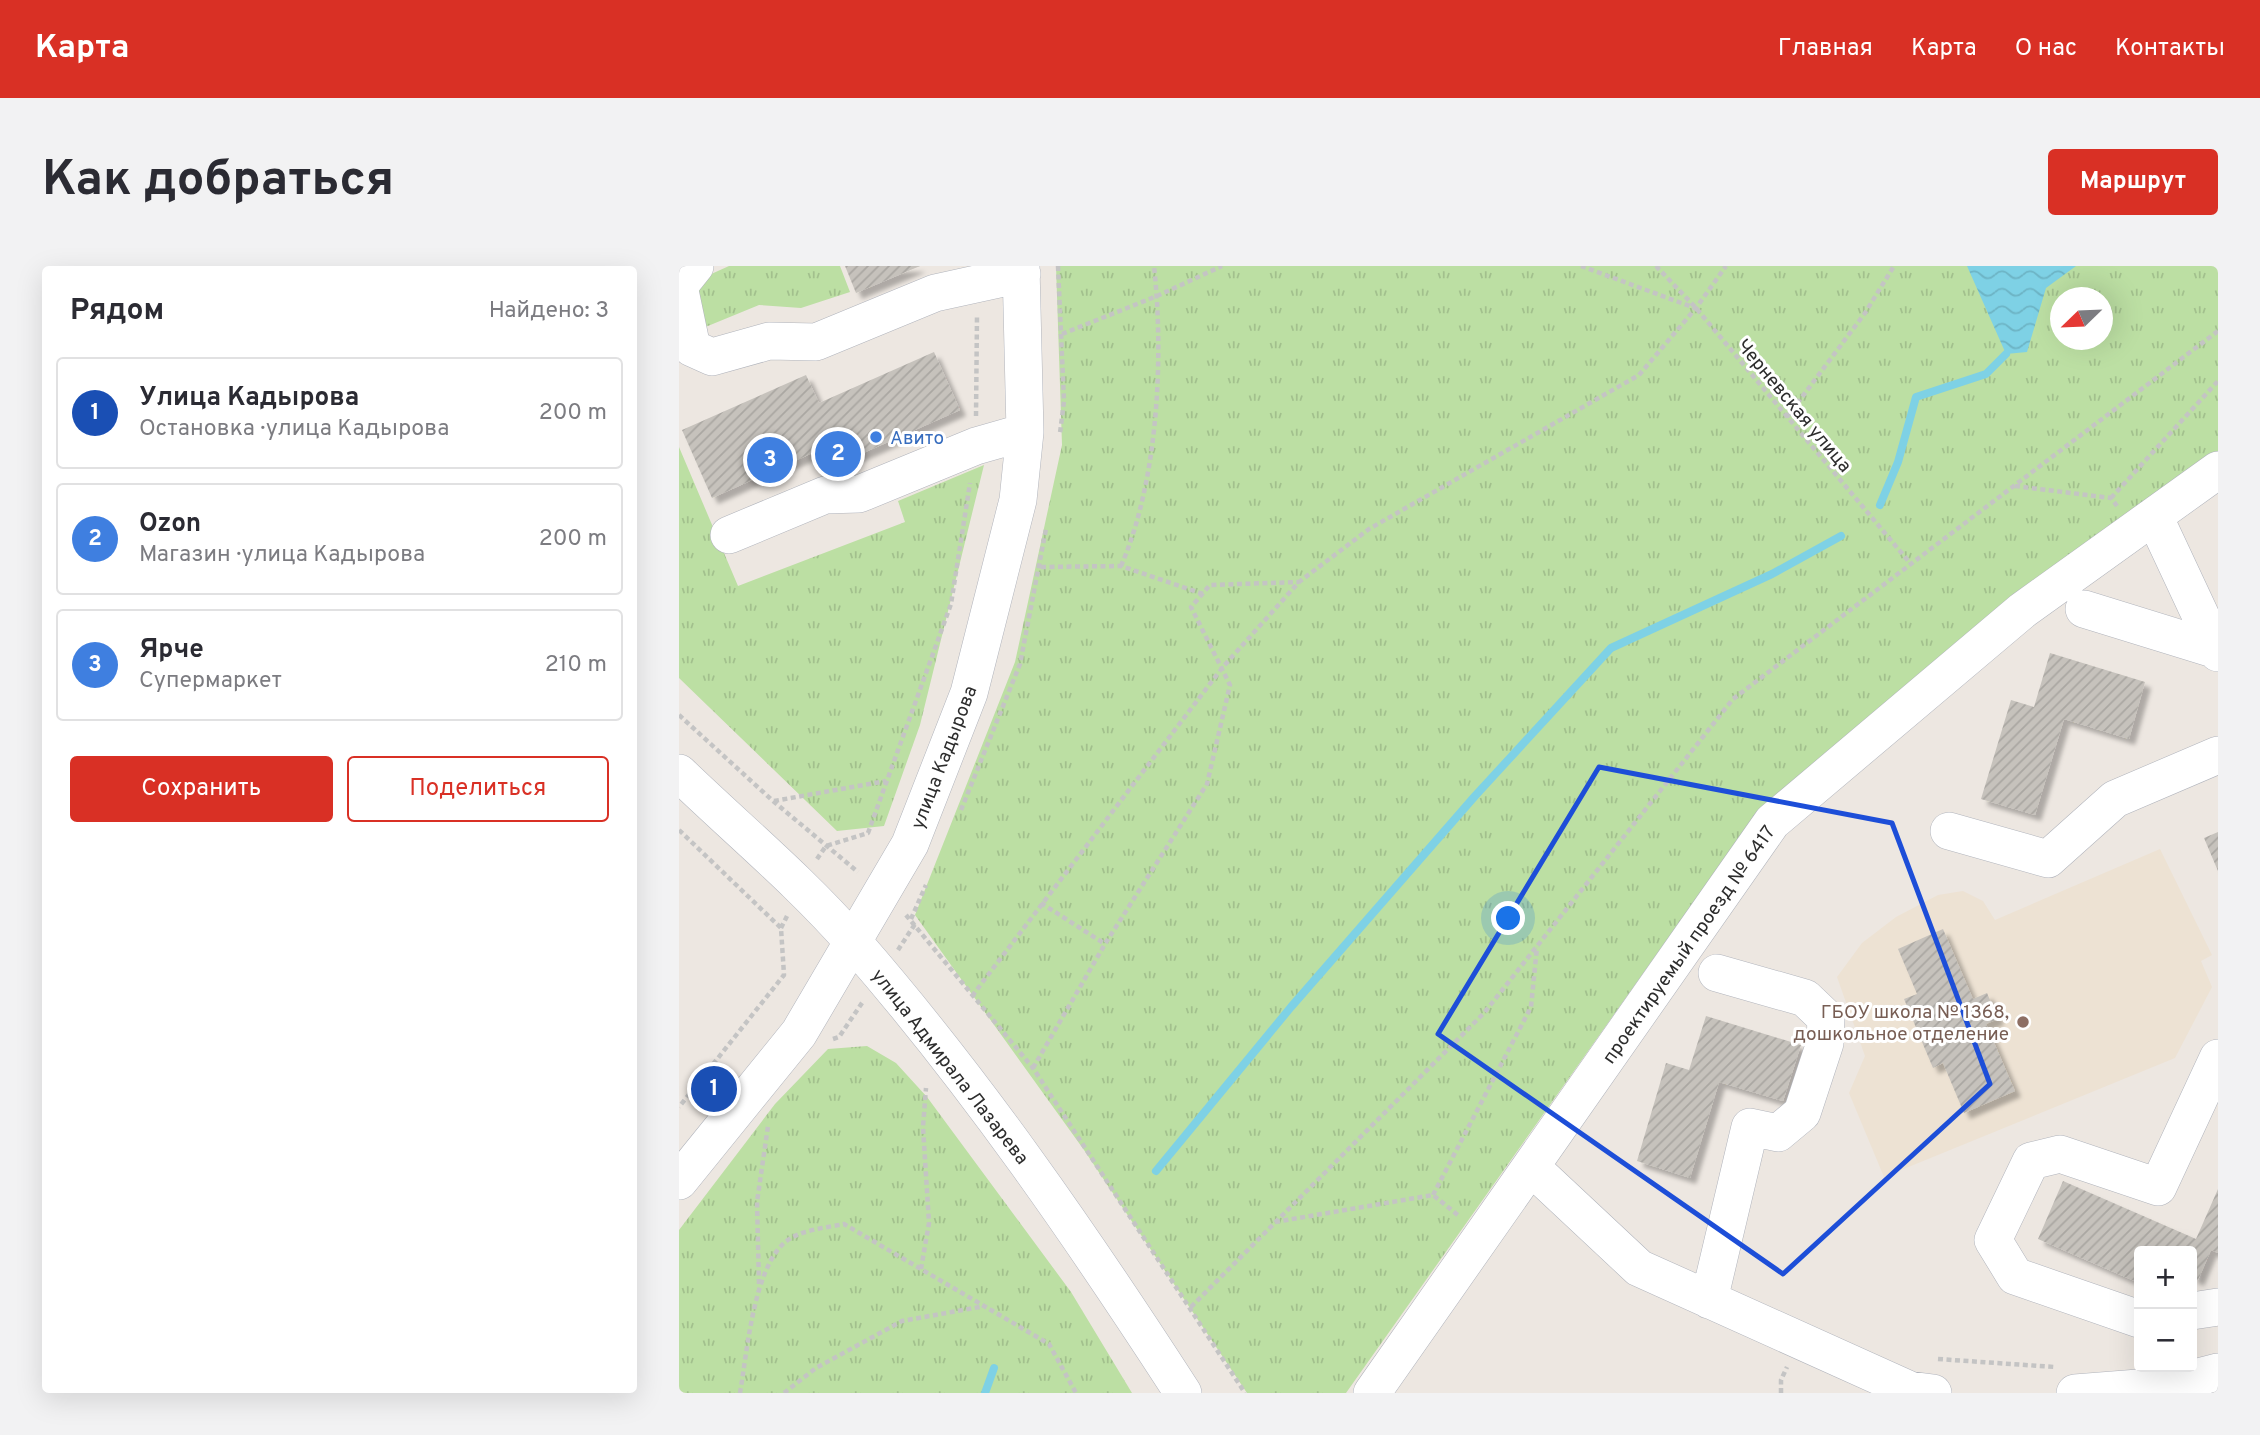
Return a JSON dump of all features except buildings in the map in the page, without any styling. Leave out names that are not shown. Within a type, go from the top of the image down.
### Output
[{"type":"street","points":[[695,266],[679,286],[692,348],[712,357],[769,341],[816,342],[965,279],[1021,270]]},
{"type":"street","name":"улица Кадырова","points":[[679,1181],[799,1032],[910,844],[969,693],[1018,500],[1024,432],[1021,270]]},
{"type":"street","points":[[729,535],[825,495],[859,494],[976,446],[1024,432]]},
{"type":"street","name":"проектируемый проезд № 6417","points":[[1372,1393],[1772,822],[2023,610],[2218,470]]},
{"type":"street","points":[[2145,523],[2218,652]]},
{"type":"street","points":[[2084,609],[2218,652]]},
{"type":"street","points":[[1949,831],[2048,859],[2115,799],[2218,755]]},
{"type":"street","name":"улица Адмирала Лазарева","points":[[684,786],[799,887],[852,941],[998,1120],[1183,1393]]},
{"type":"street","points":[[1709,1300],[1749,1127],[1778,1133],[1802,1113],[1825,1043],[1826,1018],[1805,999],[1717,973]]},
{"type":"street","points":[[2134,1317],[2015,1276],[1993,1240],[2031,1161],[2060,1154],[2158,1187],[2218,1058]]},
{"type":"street","points":[[1531,1167],[1639,1268],[1910,1390],[1934,1376]]},
{"type":"street","points":[[2197,1310],[2218,1307]]},
{"type":"street","points":[[2068,1380],[2164,1386],[2218,1372]]},
{"type":"path","points":[[1121,566],[1133,538],[1154,444],[1157,296],[1154,266]]},
{"type":"path","points":[[1062,334],[1157,296],[1221,266]]},
{"type":"path","points":[[1581,266],[1696,309]]},
{"type":"path","name":"Черневская улица","points":[[1656,266],[1696,309],[1910,563]]},
{"type":"path","points":[[972,996],[1223,668],[1299,582],[1369,529],[1639,375],[1696,309],[1726,266]]},
{"type":"path","points":[[1787,417],[1865,313],[1894,266]]},
{"type":"path","points":[[679,1107],[784,975],[781,928],[799,887],[826,846],[868,833],[951,604],[976,446],[965,279]]},
{"type":"path","points":[[1191,1307],[1484,1013],[1733,699],[2218,331]]},
{"type":"path","points":[[2111,498],[2218,381]]},
{"type":"path","points":[[2014,486],[2111,498],[2145,523]]},
{"type":"path","points":[[1041,567],[1121,566],[1203,594]]},
{"type":"path","points":[[1033,1068],[1105,944],[1207,784],[1230,685],[1191,607],[1210,585],[1299,582]]},
{"type":"path","points":[[679,715],[773,801],[882,891],[915,924],[1033,1068],[1245,1393]]},
{"type":"path","points":[[773,801],[887,781]]},
{"type":"path","points":[[679,830],[781,928]]},
{"type":"path","points":[[1041,903],[1105,944]]},
{"type":"path","points":[[1275,1222],[1433,1195],[1531,1007],[1537,946]]},
{"type":"path","points":[[921,1269],[929,1223],[923,1127],[926,1088]]},
{"type":"path","points":[[740,1393],[759,1285],[757,1202],[766,1129],[773,1118]]},
{"type":"path","points":[[759,1285],[783,1244],[809,1231],[844,1224],[1049,1344],[1076,1393]]},
{"type":"path","points":[[784,1393],[815,1368],[902,1321],[985,1306]]},
{"type":"path","points":[[1934,1376],[2068,1380]]},
{"type":"highlighted area","points":[[1599,767],[1892,823],[1990,1084],[1783,1274],[1438,1034]]},
{"type":"shaded area","name":"ГБОУ школа № 1368, дошкольное отделение","points":[[2160,849],[2212,955],[2201,961],[2212,987],[2175,1058],[1884,1177],[1849,1093],[1865,1056],[1837,977],[1862,943],[1896,917],[1938,895],[1963,891],[1983,901],[1995,920]]},
{"type":"green space","points":[[729,266],[840,266],[850,292],[801,308],[759,305],[703,328],[687,285]]},
{"type":"green space","points":[[1056,266],[2218,266],[2218,455],[1758,811],[1346,1393],[1247,1393],[1084,1150],[915,915],[1015,662],[1062,445]]},
{"type":"green space","points":[[679,447],[738,586],[905,522],[898,501],[984,465],[920,725],[884,826],[837,831],[679,678]]},
{"type":"green space","points":[[867,1046],[896,1063],[927,1097],[1071,1292],[1132,1393],[679,1393],[679,1230],[775,1104],[828,1049]]},
{"type":"water","points":[[1967,266],[2076,266],[2046,288],[2027,352],[2006,354]]},
{"type":"waterway","points":[[1880,505],[1898,462],[1916,397],[1986,374],[2006,354]]},
{"type":"waterway","points":[[1156,1171],[1291,1007],[1475,796],[1611,648],[1772,574],[1841,536]]},
{"type":"waterway","points":[[985,1393],[994,1368]]},
{"type":"place","name":"Авито","points":[[876,437]]},
{"type":"place","name":"Ozon","points":[[838,454]]},
{"type":"place","name":"Ярче","points":[[770,460]]},
{"type":"place","name":"ГБОУ школа № 1368, дошкольное отделение","points":[[2023,1022]]},
{"type":"place","name":"Улица Кадырова","points":[[714,1089]]}]
